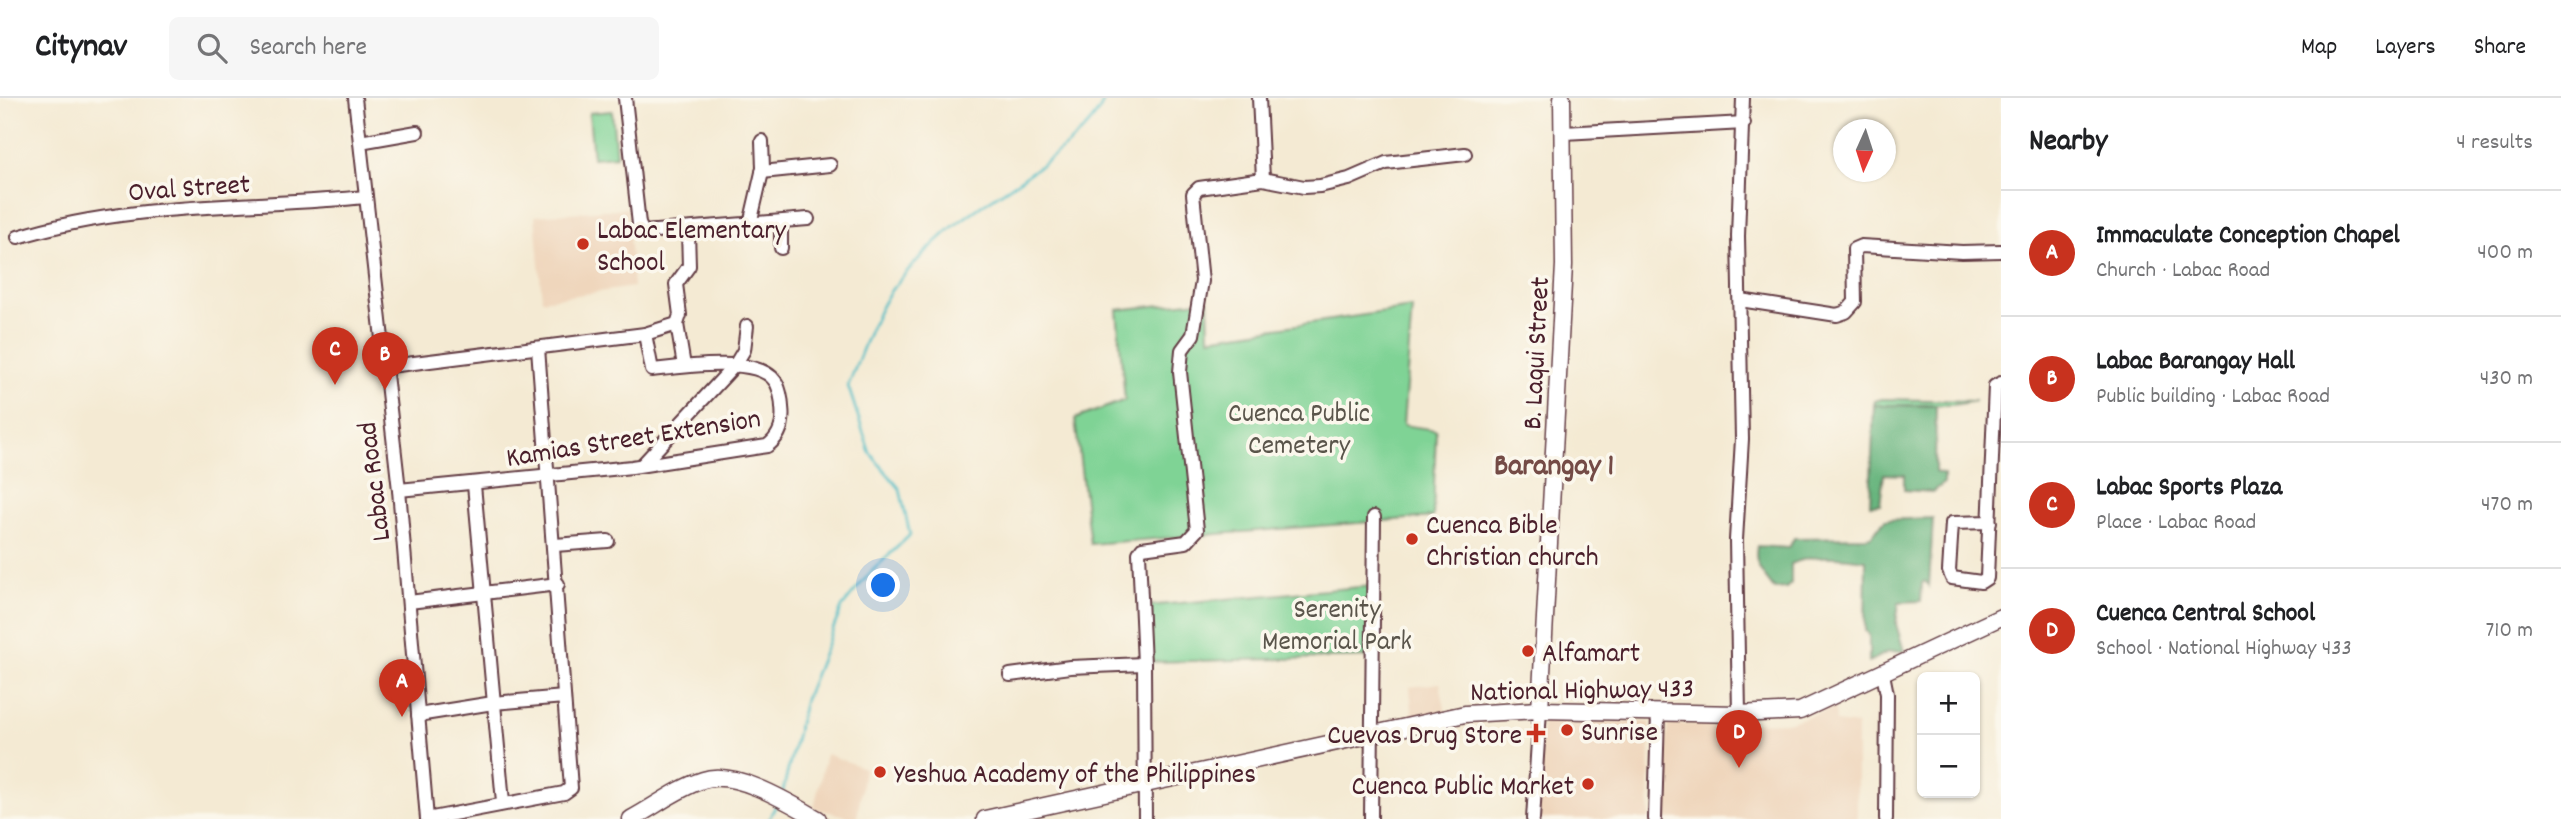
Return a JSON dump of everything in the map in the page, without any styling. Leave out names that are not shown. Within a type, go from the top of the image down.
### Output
[{"type":"main road","name":"B. Laqui Street","points":[[1540,710],[1564,279],[1562,98]]},
{"type":"main road","name":"National Highway 433","points":[[985,819],[1465,714],[1540,710],[1738,714],[1800,711],[2001,617]]},
{"type":"main road","points":[[631,819],[668,799],[714,785],[746,789],[808,818]]},
{"type":"street","name":"Labac Road","points":[[355,98],[383,367],[399,490],[427,819]]},
{"type":"street","points":[[625,98],[640,229],[650,234],[808,219]]},
{"type":"street","points":[[1259,98],[1264,179]]},
{"type":"street","points":[[1738,714],[1736,540],[1742,439],[1738,236],[1743,98]]},
{"type":"street","points":[[1564,133],[1744,123]]},
{"type":"street","points":[[360,142],[417,132]]},
{"type":"street","points":[[750,224],[762,172],[762,141]]},
{"type":"street","points":[[1146,819],[1143,785],[1144,664],[1139,553],[1142,548],[1186,542],[1197,530],[1180,372],[1182,351],[1193,335],[1202,281],[1193,194],[1199,188],[1264,179],[1304,187],[1320,186],[1349,179],[1386,163],[1465,154]]},
{"type":"street","points":[[762,172],[830,165]]},
{"type":"street","name":"Oval Street","points":[[18,237],[66,222],[134,213],[366,197]]},
{"type":"street","points":[[781,222],[781,247]]},
{"type":"street","points":[[684,366],[677,324],[680,315],[677,284],[689,266],[688,231]]},
{"type":"street","points":[[1740,300],[1837,315],[1846,312],[1855,302],[1854,249],[1861,246],[1962,253],[2001,251]]},
{"type":"street","points":[[383,367],[645,334],[677,324]]},
{"type":"street","points":[[642,466],[735,365],[744,350],[747,326]]},
{"type":"street","name":"Kamias Street Extension","points":[[399,490],[474,485],[642,466],[768,446],[775,441],[780,431],[782,408],[776,381],[767,373],[735,365],[652,370],[645,334]]},
{"type":"street","points":[[427,819],[503,802],[564,793],[571,788],[550,477],[538,348]]},
{"type":"street","points":[[1990,522],[1952,523],[1951,576],[1985,582],[1995,542],[1990,522],[1995,386],[2001,383]]},
{"type":"street","points":[[474,485],[503,802]]},
{"type":"street","points":[[1371,819],[1374,517]]},
{"type":"street","points":[[555,545],[608,541]]},
{"type":"street","points":[[410,602],[558,584]]},
{"type":"street","points":[[1010,675],[1048,669],[1144,664]]},
{"type":"street","points":[[1883,674],[1887,694],[1886,819]]},
{"type":"street","points":[[418,716],[493,703],[564,697]]},
{"type":"street","name":"B. Laqui Street","points":[[1533,819],[1540,710]]},
{"type":"street","points":[[1656,819],[1658,713]]},
{"type":"shaded area","name":"Labac Elementary School","points":[[627,208],[633,287],[542,300],[535,216]]},
{"type":"shaded area","points":[[1440,683],[1446,714],[1413,720],[1410,687]]},
{"type":"shaded area","points":[[1835,708],[1836,722],[1857,725],[1857,819],[1664,819],[1668,725],[1790,722]]},
{"type":"shaded area","points":[[1542,721],[1650,722],[1649,819],[1536,819]]},
{"type":"shaded area","points":[[826,754],[864,768],[857,819],[814,808]]},
{"type":"green space","points":[[612,111],[616,156],[593,158],[589,113]]},
{"type":"green space","name":"Cuenca Public Cemetery","points":[[1208,300],[1209,338],[1412,308],[1403,425],[1436,430],[1433,517],[1090,544],[1075,419],[1125,400],[1117,310]]},
{"type":"green space","points":[[1875,401],[1975,401],[1953,405],[1874,405]]},
{"type":"green space","points":[[1874,405],[1936,406],[1935,472],[1944,475],[1944,483],[1933,492],[1904,490],[1904,475],[1884,474],[1880,504],[1870,505]]},
{"type":"green space","points":[[1933,518],[1929,586],[1925,581],[1922,583],[1921,601],[1899,602],[1896,624],[1904,651],[1888,652],[1869,662],[1869,635],[1865,631],[1866,560],[1809,558],[1791,564],[1791,583],[1786,588],[1774,589],[1756,559],[1757,546],[1789,548],[1794,538],[1866,537],[1871,536],[1885,520]]},
{"type":"green space","name":"Serenity Memorial Park","points":[[1371,586],[1371,657],[1148,662],[1147,606]]},
{"type":"waterway","points":[[783,791],[805,699],[842,607],[870,573],[910,535],[900,489],[870,453],[848,386],[873,323],[892,289],[933,244],[966,217],[1058,152],[1095,116],[1105,98]]},
{"type":"waterway","points":[[769,819],[777,803]]},
{"type":"place","name":"Labac Elementary School","points":[[583,244]]},
{"type":"place","name":"Labac Sports Plaza","points":[[335,385]]},
{"type":"place","name":"Labac Barangay Hall","points":[[385,390]]},
{"type":"place","name":"Cuenca Bible Christian church","points":[[1412,539]]},
{"type":"place","name":"Alfamart","points":[[1528,651]]},
{"type":"place","name":"Immaculate Conception Chapel","points":[[402,717]]},
{"type":"place","name":"Sunrise","points":[[1567,730]]},
{"type":"place","name":"Cuevas Drug Store","points":[[1536,733]]},
{"type":"place","name":"Cuenca Central School","points":[[1739,768]]},
{"type":"place","name":"Yeshua Academy of the Philippines","points":[[880,772]]},
{"type":"place","name":"Cuenca Public Market","points":[[1588,784]]},
{"type":"district","name":"Barangay 1","points":[[1554,464]]}]
